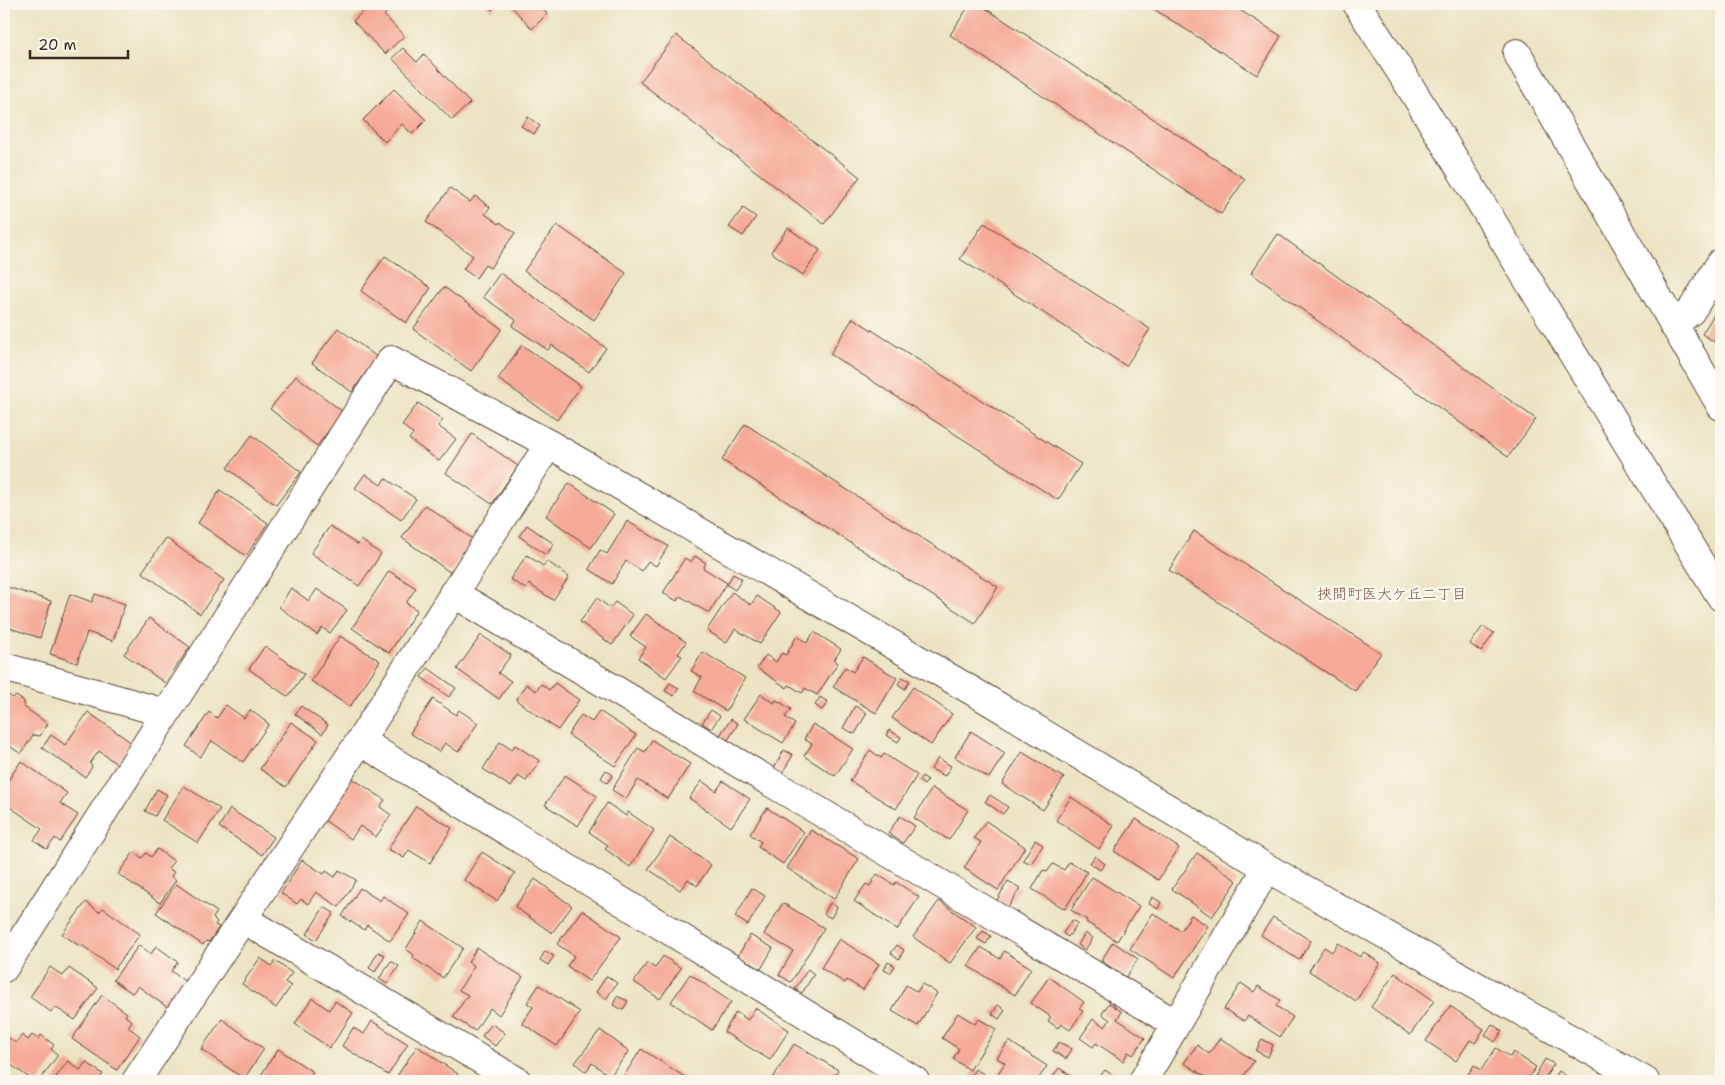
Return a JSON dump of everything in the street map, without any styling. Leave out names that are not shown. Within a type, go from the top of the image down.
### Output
[{"type":"street","points":[[1357,4],[1414,93],[1721,597]]},
{"type":"street","points":[[1518,53],[1721,406]]},
{"type":"street","points":[[1673,325],[1691,311],[1721,262]]},
{"type":"street","points":[[4,968],[392,360],[549,444],[986,699],[1267,868],[1645,1081]]},
{"type":"street","points":[[146,1078],[243,919],[360,741],[549,444]]},
{"type":"street","points":[[453,594],[1176,1024]]},
{"type":"street","points":[[4,668],[165,713]]},
{"type":"street","points":[[360,741],[915,1081]]},
{"type":"street","points":[[1143,1081],[1267,868]]},
{"type":"street","points":[[243,919],[517,1081]]},
{"type":"building","points":[[371,4],[397,4],[384,15],[404,36],[385,54],[353,21]]},
{"type":"building","points":[[486,4],[498,4],[492,10]]},
{"type":"building","points":[[517,4],[538,4],[547,14],[532,29],[513,8]]},
{"type":"building","points":[[970,4],[979,4],[1245,179],[1221,214],[950,35]]},
{"type":"building","points":[[1146,4],[1230,4],[1281,36],[1257,75]]},
{"type":"building","points":[[676,35],[860,177],[824,224],[640,82]]},
{"type":"building","points":[[403,48],[417,62],[424,54],[470,103],[452,120],[392,58]]},
{"type":"building","points":[[394,89],[426,120],[412,134],[402,124],[385,142],[363,120]]},
{"type":"building","points":[[528,117],[540,126],[534,134],[521,126]]},
{"type":"building","points":[[450,188],[470,202],[475,196],[490,207],[485,214],[515,233],[490,268],[485,265],[476,278],[463,269],[473,256],[426,222]]},
{"type":"building","points":[[743,208],[756,217],[743,236],[729,227]]},
{"type":"building","points":[[984,223],[1150,329],[1126,366],[960,259]]},
{"type":"building","points":[[557,225],[626,273],[594,320],[524,271]]},
{"type":"building","points":[[788,228],[820,250],[803,275],[771,252]]},
{"type":"building","points":[[1278,234],[1536,419],[1508,457],[1251,273]]},
{"type":"building","points":[[385,256],[431,288],[406,323],[361,291]]},
{"type":"building","points":[[500,273],[606,348],[589,372],[552,345],[548,350],[512,326],[516,320],[483,297]]},
{"type":"building","points":[[444,287],[502,329],[471,371],[413,329]]},
{"type":"building","points":[[1721,303],[1721,346],[1702,334]]},
{"type":"building","points":[[853,318],[1081,464],[1058,500],[830,354]]},
{"type":"building","points":[[338,328],[377,357],[352,392],[312,363]]},
{"type":"building","points":[[522,345],[581,386],[557,420],[498,379]]},
{"type":"building","points":[[296,376],[343,412],[317,446],[270,409]]},
{"type":"building","points":[[418,403],[443,420],[438,426],[456,439],[439,461],[409,439],[413,434],[402,425]]},
{"type":"building","points":[[745,424],[998,587],[975,623],[722,460]]},
{"type":"building","points":[[472,434],[518,466],[492,504],[446,473]]},
{"type":"building","points":[[252,435],[301,472],[276,505],[227,468]]},
{"type":"building","points":[[365,474],[381,485],[385,478],[416,499],[401,520],[355,488]]},
{"type":"building","points":[[569,483],[614,514],[591,548],[546,516]]},
{"type":"building","points":[[220,490],[268,523],[246,556],[198,523]]},
{"type":"building","points":[[425,505],[474,540],[451,573],[402,538]]},
{"type":"building","points":[[627,521],[668,546],[656,566],[648,561],[642,571],[626,561],[612,584],[589,569],[600,550],[607,554]]},
{"type":"building","points":[[527,525],[554,544],[546,555],[519,536]]},
{"type":"building","points":[[330,526],[358,545],[361,540],[381,554],[359,586],[311,553]]},
{"type":"building","points":[[1194,531],[1381,653],[1355,691],[1169,570]]},
{"type":"building","points":[[166,538],[224,580],[200,614],[142,572]]},
{"type":"building","points":[[527,555],[543,566],[547,561],[569,577],[553,600],[529,584],[526,589],[510,579]]},
{"type":"building","points":[[695,556],[706,563],[703,568],[727,583],[709,613],[680,596],[677,601],[663,593],[685,558],[691,562]]},
{"type":"building","points":[[389,571],[416,588],[406,603],[417,610],[389,653],[352,628]]},
{"type":"building","points":[[733,574],[742,579],[735,590],[727,585]]},
{"type":"building","points":[[4,586],[51,601],[40,638],[4,626]]},
{"type":"building","points":[[291,588],[309,601],[317,589],[347,610],[330,633],[322,628],[317,635],[279,607]]},
{"type":"building","points":[[732,592],[751,605],[757,596],[781,612],[760,644],[735,629],[726,643],[707,630]]},
{"type":"building","points":[[70,594],[92,602],[95,594],[125,604],[113,641],[87,632],[77,663],[50,654]]},
{"type":"building","points":[[597,598],[610,608],[615,602],[633,615],[612,645],[580,622]]},
{"type":"building","points":[[646,614],[686,642],[678,654],[682,656],[666,678],[638,658],[646,647],[630,636]]},
{"type":"building","points":[[149,618],[190,647],[165,683],[124,654]]},
{"type":"building","points":[[1483,626],[1494,633],[1481,652],[1470,644]]},
{"type":"building","points":[[814,632],[841,649],[834,660],[838,663],[817,695],[805,688],[802,693],[789,685],[787,688],[757,668],[766,655],[776,662],[782,653],[786,655],[797,636],[807,643]]},
{"type":"building","points":[[481,635],[511,655],[498,673],[511,681],[499,699],[457,669]]},
{"type":"building","points":[[340,636],[380,661],[350,707],[311,681]]},
{"type":"building","points":[[265,646],[304,674],[288,697],[249,669]]},
{"type":"building","points":[[703,652],[745,678],[726,711],[694,691],[702,677],[691,671]]},
{"type":"building","points":[[863,657],[897,678],[876,713],[833,687],[845,667],[853,672]]},
{"type":"building","points":[[428,668],[456,688],[449,697],[421,677]]},
{"type":"building","points":[[902,677],[910,681],[905,689],[898,684]]},
{"type":"building","points":[[555,683],[579,700],[558,730],[516,700],[526,684],[536,691],[541,684],[549,690]]},
{"type":"building","points":[[670,683],[679,688],[674,696],[665,691]]},
{"type":"building","points":[[913,687],[952,714],[931,745],[892,718]]},
{"type":"building","points":[[4,692],[13,698],[16,696],[24,701],[24,707],[48,724],[40,736],[33,735],[21,754],[4,742]]},
{"type":"building","points":[[761,694],[774,703],[776,700],[791,709],[785,717],[795,724],[783,743],[744,719]]},
{"type":"building","points":[[820,697],[828,702],[822,710],[815,705]]},
{"type":"building","points":[[433,699],[456,715],[459,710],[478,723],[458,752],[445,743],[439,752],[410,733]]},
{"type":"building","points":[[226,705],[244,718],[250,710],[269,724],[243,762],[212,741],[200,757],[186,746],[209,712],[217,718]]},
{"type":"building","points":[[301,706],[328,725],[322,734],[295,714]]},
{"type":"building","points":[[855,706],[867,713],[855,734],[843,728]]},
{"type":"building","points":[[711,710],[720,716],[711,729],[702,723]]},
{"type":"building","points":[[599,711],[636,735],[615,766],[568,735],[581,715],[592,722]]},
{"type":"building","points":[[88,712],[132,743],[117,764],[99,751],[90,763],[92,767],[85,777],[42,748],[51,735],[65,745]]},
{"type":"building","points":[[731,719],[738,724],[726,743],[718,738]]},
{"type":"building","points":[[291,722],[318,740],[286,787],[260,769]]},
{"type":"building","points":[[813,724],[853,749],[835,776],[804,756],[812,744],[804,739]]},
{"type":"building","points":[[889,730],[901,737],[898,742],[886,735]]},
{"type":"building","points":[[971,731],[1005,753],[989,778],[955,757]]},
{"type":"building","points":[[652,740],[690,764],[668,799],[638,780],[626,799],[612,790],[638,748],[645,752]]},
{"type":"building","points":[[500,742],[512,750],[515,745],[540,761],[526,781],[518,776],[511,787],[483,769]]},
{"type":"building","points":[[784,750],[793,755],[782,773],[774,768]]},
{"type":"building","points":[[870,750],[881,758],[884,754],[917,775],[896,809],[850,781]]},
{"type":"building","points":[[1022,752],[1064,778],[1043,810],[1002,784]]},
{"type":"building","points":[[938,758],[951,766],[945,776],[931,769]]},
{"type":"building","points":[[21,761],[67,793],[60,803],[78,815],[60,842],[55,838],[47,849],[34,840],[42,829],[4,803],[4,787]]},
{"type":"building","points":[[606,770],[613,775],[607,783],[601,778]]},
{"type":"building","points":[[565,775],[597,796],[578,826],[545,805]]},
{"type":"building","points":[[349,776],[385,800],[380,807],[391,815],[376,837],[360,826],[351,839],[320,817]]},
{"type":"building","points":[[922,776],[928,780],[924,785],[919,781]]},
{"type":"building","points":[[702,781],[716,791],[723,781],[750,799],[731,827],[689,798]]},
{"type":"building","points":[[184,786],[220,809],[198,843],[162,820]]},
{"type":"building","points":[[932,788],[968,810],[949,840],[914,818]]},
{"type":"building","points":[[157,789],[167,795],[155,816],[145,811]]},
{"type":"building","points":[[990,795],[1008,807],[1003,814],[985,802]]},
{"type":"building","points":[[1071,797],[1114,826],[1099,849],[1056,820]]},
{"type":"building","points":[[607,803],[626,816],[628,812],[654,830],[630,867],[605,849],[608,845],[589,832]]},
{"type":"building","points":[[416,806],[452,828],[430,863],[409,850],[404,858],[388,849]]},
{"type":"building","points":[[767,808],[804,832],[783,864],[758,847],[761,842],[750,834]]},
{"type":"building","points":[[230,809],[274,837],[262,855],[219,827]]},
{"type":"building","points":[[900,816],[915,826],[903,843],[888,833]]},
{"type":"building","points":[[1136,819],[1179,848],[1158,880],[1114,851]]},
{"type":"building","points":[[986,821],[1025,847],[998,890],[964,868],[981,842],[974,838]]},
{"type":"building","points":[[811,830],[859,859],[834,899],[787,868]]},
{"type":"building","points":[[670,837],[711,865],[697,886],[688,879],[680,890],[648,869]]},
{"type":"building","points":[[1035,840],[1043,845],[1031,864],[1023,860]]},
{"type":"building","points":[[157,849],[174,861],[168,868],[174,872],[171,876],[176,880],[160,903],[118,874],[134,852],[142,858],[146,853],[151,857]]},
{"type":"building","points":[[482,852],[515,873],[497,901],[464,880]]},
{"type":"building","points":[[1197,853],[1237,881],[1212,917],[1172,889]]},
{"type":"building","points":[[1095,856],[1105,864],[1100,870],[1090,863]]},
{"type":"building","points":[[302,860],[324,874],[326,871],[335,877],[339,870],[356,880],[339,907],[316,892],[308,904],[301,899],[297,904],[281,893]]},
{"type":"building","points":[[1069,862],[1087,872],[1065,909],[1032,889],[1043,870],[1047,872],[1053,864],[1064,870]]},
{"type":"building","points":[[877,874],[894,885],[896,882],[919,897],[897,930],[854,901],[866,884],[870,886]]},
{"type":"building","points":[[1092,877],[1139,906],[1117,941],[1086,922],[1087,920],[1071,910]]},
{"type":"building","points":[[535,879],[572,906],[552,933],[515,907]]},
{"type":"building","points":[[1008,881],[1020,888],[1007,909],[996,902]]},
{"type":"building","points":[[176,884],[217,912],[213,918],[217,922],[215,925],[219,927],[209,942],[206,941],[203,945],[156,913]]},
{"type":"building","points":[[360,888],[380,901],[383,896],[409,914],[390,941],[367,925],[364,930],[342,916]]},
{"type":"building","points":[[752,888],[765,896],[748,925],[735,917]]},
{"type":"building","points":[[1152,897],[1161,902],[1158,909],[1149,904]]},
{"type":"building","points":[[939,901],[976,927],[950,963],[913,937]]},
{"type":"building","points":[[86,902],[99,912],[103,908],[140,934],[115,969],[83,946],[78,945],[62,934]]},
{"type":"building","points":[[783,903],[824,928],[791,982],[779,975],[793,951],[764,934]]},
{"type":"building","points":[[830,903],[837,907],[831,918],[824,914]]},
{"type":"building","points":[[324,907],[334,913],[316,940],[307,934]]},
{"type":"building","points":[[582,910],[621,937],[589,981],[567,966],[574,956],[557,944]]},
{"type":"building","points":[[1153,913],[1181,931],[1191,915],[1208,926],[1174,978],[1130,949]]},
{"type":"building","points":[[1273,917],[1311,941],[1299,960],[1261,935]]},
{"type":"building","points":[[1072,920],[1078,923],[1068,937],[1063,933]]},
{"type":"building","points":[[423,921],[463,948],[443,978],[413,958],[414,955],[406,949]]},
{"type":"building","points":[[983,931],[991,936],[986,944],[977,939]]},
{"type":"building","points":[[1085,933],[1093,938],[1085,950],[1078,945]]},
{"type":"building","points":[[750,935],[773,948],[761,969],[738,956]]},
{"type":"building","points":[[839,939],[879,964],[863,990],[847,980],[845,983],[821,968]]},
{"type":"building","points":[[1113,942],[1138,959],[1126,977],[1101,961]]},
{"type":"building","points":[[1338,943],[1360,957],[1364,952],[1380,963],[1356,1001],[1309,971],[1324,947],[1332,952]]},
{"type":"building","points":[[139,945],[151,954],[156,946],[178,962],[171,971],[187,983],[168,1008],[138,986],[132,993],[113,980]]},
{"type":"building","points":[[897,945],[904,950],[899,959],[891,953]]},
{"type":"building","points":[[981,947],[1000,959],[1004,951],[1031,968],[1015,995],[968,966]]},
{"type":"building","points":[[477,948],[523,977],[499,1015],[490,1008],[475,1031],[453,1017],[468,995],[459,990],[474,966],[468,962]]},
{"type":"building","points":[[545,951],[554,956],[548,965],[540,960]]},
{"type":"building","points":[[378,952],[385,955],[375,972],[369,968]]},
{"type":"building","points":[[663,956],[681,968],[660,999],[634,982],[647,963],[655,968]]},
{"type":"building","points":[[260,958],[272,966],[275,961],[292,973],[285,982],[291,986],[276,1008],[242,984]]},
{"type":"building","points":[[391,961],[399,966],[387,984],[379,979]]},
{"type":"building","points":[[888,962],[895,966],[890,973],[884,970]]},
{"type":"building","points":[[50,967],[63,976],[69,968],[98,988],[75,1020],[55,1007],[51,1012],[30,997]]},
{"type":"building","points":[[808,969],[814,974],[802,993],[795,989]]},
{"type":"building","points":[[1395,973],[1434,1001],[1410,1035],[1371,1007]]},
{"type":"building","points":[[690,974],[731,1002],[712,1030],[671,1002]]},
{"type":"building","points":[[607,976],[617,983],[606,999],[596,992]]},
{"type":"building","points":[[1049,977],[1084,1002],[1079,1009],[1083,1011],[1070,1030],[1061,1024],[1058,1028],[1048,1021],[1051,1017],[1031,1003]]},
{"type":"building","points":[[1241,983],[1254,992],[1258,986],[1280,1000],[1276,1006],[1293,1017],[1280,1037],[1248,1016],[1244,1021],[1224,1009]]},
{"type":"building","points":[[922,984],[937,993],[918,1026],[892,1011],[906,985],[917,992]]},
{"type":"building","points":[[539,985],[580,1012],[557,1046],[522,1023],[533,1007],[527,1003]]},
{"type":"building","points":[[102,995],[127,1013],[125,1016],[132,1021],[128,1027],[140,1036],[117,1070],[72,1039]]},
{"type":"building","points":[[617,996],[628,1001],[623,1010],[613,1005]]},
{"type":"building","points":[[312,998],[329,1010],[335,1001],[353,1013],[330,1048],[295,1024]]},
{"type":"building","points":[[1109,1003],[1122,1012],[1117,1019],[1145,1038],[1133,1055],[1128,1052],[1123,1061],[1096,1043],[1093,1047],[1080,1038],[1093,1019],[1105,1027],[1110,1020],[1102,1014]]},
{"type":"building","points":[[998,1005],[1005,1010],[999,1019],[992,1014]]},
{"type":"building","points":[[1450,1006],[1484,1029],[1475,1043],[1470,1040],[1456,1061],[1426,1041]]},
{"type":"building","points":[[755,1008],[789,1030],[770,1060],[724,1032],[736,1012],[748,1020]]},
{"type":"building","points":[[958,1013],[975,1024],[979,1019],[996,1029],[970,1070],[953,1059],[959,1049],[942,1038]]},
{"type":"building","points":[[222,1019],[264,1049],[244,1079],[201,1049]]},
{"type":"building","points":[[372,1021],[408,1044],[388,1075],[342,1046],[353,1028],[364,1034]]},
{"type":"building","points":[[492,1024],[505,1033],[495,1046],[482,1036]]},
{"type":"building","points":[[1492,1024],[1502,1031],[1495,1042],[1485,1035]]},
{"type":"building","points":[[600,1030],[629,1051],[610,1076],[592,1063],[586,1072],[575,1063]]},
{"type":"building","points":[[22,1035],[28,1040],[32,1035],[38,1039],[41,1035],[54,1045],[51,1049],[58,1055],[39,1081],[34,1081],[8,1063],[6,1066],[4,1064],[4,1039],[6,1036],[16,1043]]},
{"type":"building","points":[[1220,1038],[1254,1061],[1240,1081],[1230,1078],[1228,1081],[1212,1081],[1184,1063],[1197,1045],[1209,1054]]},
{"type":"building","points":[[1262,1039],[1273,1045],[1268,1057],[1256,1051]]},
{"type":"building","points":[[1009,1041],[1047,1066],[1037,1081],[1008,1081],[997,1075],[1005,1063],[997,1058]]},
{"type":"building","points":[[1059,1042],[1072,1049],[1066,1059],[1053,1051]]},
{"type":"building","points":[[794,1044],[838,1070],[831,1081],[771,1081]]},
{"type":"building","points":[[417,1046],[458,1074],[453,1081],[399,1081],[395,1079]]},
{"type":"building","points":[[1496,1048],[1510,1057],[1513,1052],[1536,1067],[1526,1081],[1464,1081],[1474,1065],[1481,1070]]},
{"type":"building","points":[[278,1049],[313,1072],[307,1081],[263,1081],[259,1078]]},
{"type":"building","points":[[641,1049],[685,1077],[682,1081],[625,1081],[622,1079]]},
{"type":"building","points":[[1545,1059],[1554,1064],[1543,1081],[1535,1076]]},
{"type":"building","points":[[68,1061],[80,1070],[86,1062],[103,1074],[99,1079],[102,1081],[53,1081]]},
{"type":"building","points":[[1059,1068],[1079,1081],[1050,1081]]},
{"type":"building","points":[[975,1069],[984,1074],[979,1081],[968,1081]]},
{"type":"building","points":[[1105,1070],[1121,1081],[1102,1081],[1098,1079]]},
{"type":"building","points":[[1559,1071],[1574,1081],[1552,1081]]},
{"type":"district","name":"挾間町医大ケ丘二丁目","points":[[1392,594]]}]
